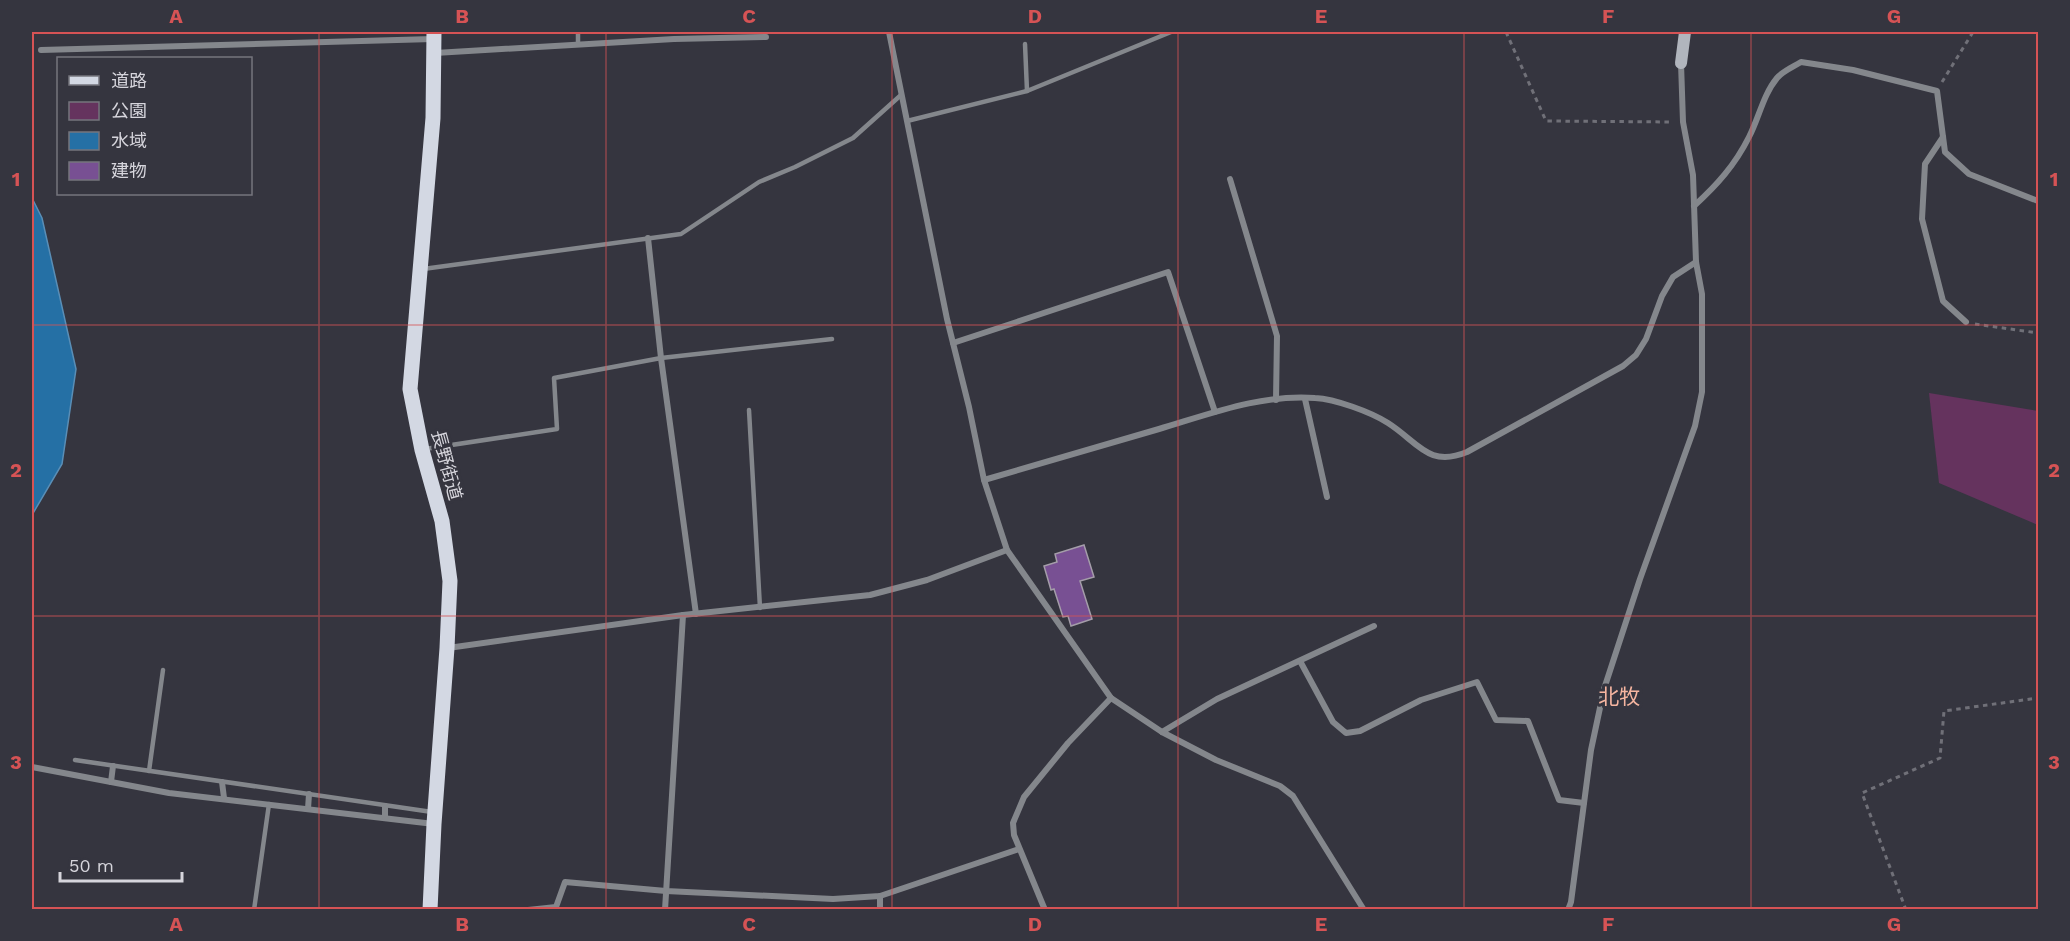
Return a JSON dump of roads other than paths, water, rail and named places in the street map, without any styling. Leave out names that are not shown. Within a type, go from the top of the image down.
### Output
[{"type":"main road","name":"長野街道","points":[[430,909],[450,581],[442,521],[422,450],[410,389],[433,118],[434,41]]},
{"type":"street","points":[[889,32],[906,122],[984,480],[1007,550],[1111,698],[1162,732],[1216,760],[1280,786],[1293,796],[1364,909]]},
{"type":"street","points":[[1568,909],[1571,902],[1591,750],[1604,690],[1640,579],[1695,426],[1702,392],[1702,294],[1696,262],[1693,175],[1683,122],[1681,63],[1685,32]]},
{"type":"street","points":[[41,50],[434,41],[578,44],[766,37]]},
{"type":"street","points":[[1694,206],[1713,190],[1729,171],[1749,137],[1760,108],[1778,77],[1801,62],[1853,70],[1937,91],[1945,152],[1969,174],[2038,201]]},
{"type":"street","points":[[1943,136],[1925,164],[1922,219],[1943,301],[1966,322]]},
{"type":"street","points":[[1230,179],[1277,336],[1276,400]]},
{"type":"street","points":[[648,237],[661,358],[696,614]]},
{"type":"street","points":[[984,480],[1253,401],[1315,398],[1347,405],[1386,422],[1430,455],[1441,458],[1454,457],[1623,366],[1636,355],[1646,339],[1662,296],[1673,278],[1696,262]]},
{"type":"street","points":[[953,343],[1168,272],[1215,412]]},
{"type":"street","points":[[1305,399],[1327,497]]},
{"type":"street","points":[[447,648],[683,615],[870,595],[927,580],[1007,550]]},
{"type":"street","points":[[665,909],[683,615]]},
{"type":"street","points":[[1162,732],[1217,699],[1374,626]]},
{"type":"street","points":[[1300,661],[1333,722],[1346,733],[1360,731],[1421,700],[1477,682],[1496,720],[1528,721],[1559,800],[1584,803]]},
{"type":"street","points":[[1045,909],[1019,849],[1013,823],[1016,812],[1024,797],[1068,742],[1111,698]]},
{"type":"street","points":[[111,782],[113,766]]},
{"type":"street","points":[[32,767],[170,793],[385,817],[434,818]]},
{"type":"street","points":[[222,782],[224,798]]},
{"type":"street","points":[[308,809],[309,794]]},
{"type":"street","points":[[385,806],[385,817]]},
{"type":"street","points":[[528,909],[556,907],[565,882],[666,891],[833,899],[880,896],[1019,849]]},
{"type":"street","points":[[880,896],[880,909]]},
{"type":"lane","points":[[578,32],[578,44]]},
{"type":"lane","points":[[906,122],[1027,91],[1171,32]]},
{"type":"lane","points":[[1025,44],[1027,91]]},
{"type":"lane","points":[[420,269],[681,234],[759,182],[853,138],[901,95]]},
{"type":"lane","points":[[422,450],[557,429],[554,378],[661,358],[832,339]]},
{"type":"lane","points":[[748,410],[760,608]]},
{"type":"lane","points":[[149,771],[163,670]]},
{"type":"lane","points":[[75,760],[385,806],[434,818]]},
{"type":"lane","points":[[254,909],[269,804]]},
{"type":"water","points":[[32,198],[42,218],[76,369],[62,464],[32,515]]},
{"type":"district","name":"北牧","points":[[1619,696]]}]
